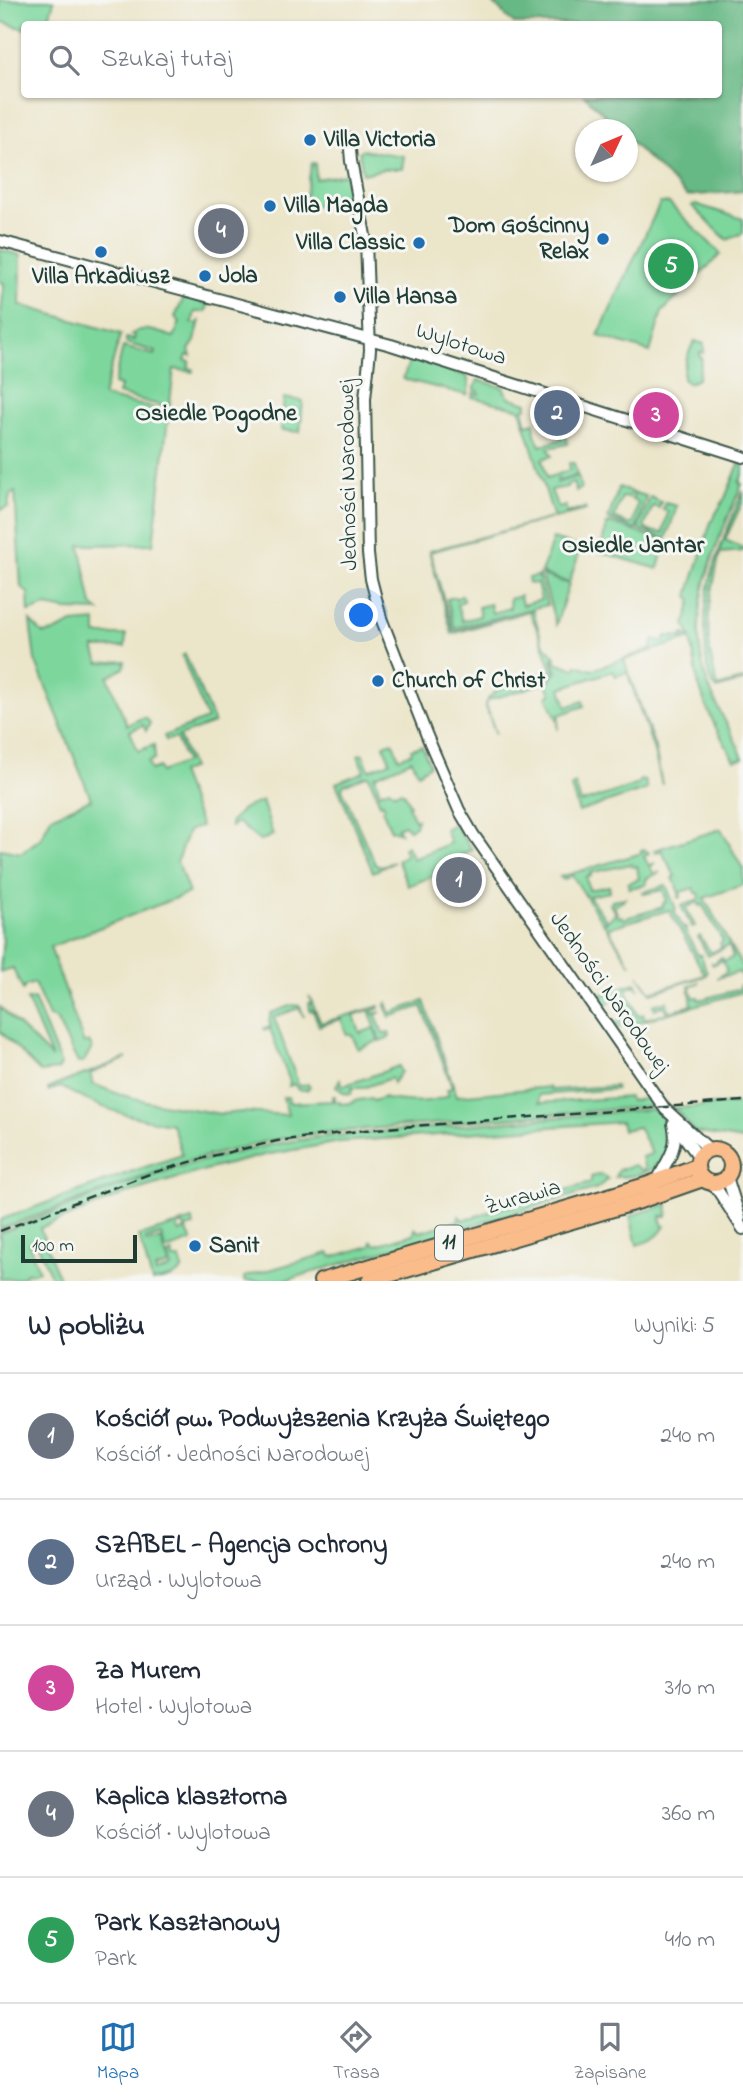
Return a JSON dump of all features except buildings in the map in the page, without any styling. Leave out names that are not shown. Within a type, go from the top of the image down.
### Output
[{"type":"main road","points":[[715,1168],[719,1149],[728,1155],[743,1153]]},
{"type":"main road","name":"Żurawia","points":[[321,1281],[657,1181],[715,1168]]},
{"type":"main road","name":"Żurawia","points":[[369,1281],[640,1201],[715,1168]]},
{"type":"street","name":"Jedności Narodowej","points":[[349,138],[366,241],[369,339],[365,399],[368,558],[377,606],[446,782],[470,829],[665,1109],[715,1168],[743,1228]]},
{"type":"street","name":"Wylotowa","points":[[0,241],[369,339],[743,457]]},
{"type":"street","name":"Jedności Narodowej","points":[[665,1109],[673,1124],[715,1168]]},
{"type":"street","points":[[657,1181],[673,1152],[673,1124]]},
{"type":"green space","points":[[0,0],[54,1],[48,21],[21,21],[21,28],[0,21]]},
{"type":"green space","points":[[490,0],[743,0],[743,191],[687,196],[638,149],[638,119],[609,119],[587,98],[722,98],[722,21],[511,21]]},
{"type":"green space","points":[[362,150],[404,156],[402,169],[384,169],[363,174],[359,152]]},
{"type":"green space","points":[[312,163],[315,163],[316,179],[346,174],[351,199],[303,208]]},
{"type":"green space","points":[[660,203],[669,203],[721,254],[662,312],[650,352],[598,336]]},
{"type":"green space","points":[[695,204],[743,219],[743,233],[727,240],[692,206]]},
{"type":"green space","points":[[0,250],[21,255],[20,305],[121,334],[103,396],[109,398],[162,410],[163,406],[118,394],[120,386],[114,384],[123,347],[155,355],[156,352],[126,343],[126,338],[134,340],[135,336],[131,335],[140,330],[174,337],[180,322],[175,317],[184,297],[209,304],[205,312],[195,312],[192,323],[198,324],[200,320],[195,341],[189,350],[191,356],[187,355],[185,361],[190,362],[188,368],[193,369],[193,372],[174,369],[153,544],[80,545],[92,605],[99,611],[46,606],[29,612],[28,593],[21,587],[15,492],[10,495],[8,507],[0,510],[0,324],[4,283],[0,282]]},
{"type":"green space","points":[[695,341],[704,344],[704,353],[700,352],[699,356],[702,358],[698,379],[688,383],[683,379],[684,371]]},
{"type":"green space","points":[[410,359],[467,376],[467,395],[403,379]]},
{"type":"green space","points":[[478,380],[503,387],[508,397],[527,403],[527,408],[523,408],[527,425],[534,423],[540,446],[562,439],[560,433],[565,432],[568,444],[548,448],[552,456],[542,459],[547,478],[570,470],[569,463],[574,463],[577,475],[560,480],[558,478],[557,483],[578,476],[581,489],[576,491],[573,482],[567,487],[551,490],[558,508],[566,506],[566,513],[585,508],[586,510],[554,518],[520,409],[472,397],[473,393],[479,394],[479,391],[474,390]]},
{"type":"green space","points":[[284,398],[303,401],[300,432],[281,430]]},
{"type":"green space","points":[[739,464],[743,465],[739,483],[742,484],[714,554],[699,624],[700,649],[708,686],[743,758],[734,760],[706,706],[698,683],[691,638],[624,660],[655,747],[662,785],[653,748],[627,672],[616,676],[613,671],[561,688],[567,707],[583,701],[584,706],[559,715],[558,730],[558,721],[547,696],[551,694],[547,684],[557,672],[554,662],[556,656],[556,662],[575,669],[577,665],[592,670],[651,649],[654,639],[664,642],[666,636],[683,637],[683,634],[686,634],[691,637],[685,624],[692,600],[688,596],[711,522],[725,498]]},
{"type":"green space","points":[[619,487],[631,492],[629,498],[622,497],[614,518],[627,524],[633,524],[638,502],[632,500],[634,493],[646,496],[636,530],[608,519]]},
{"type":"green space","points":[[743,491],[743,501],[725,540],[743,548],[743,551],[720,553],[710,606],[708,636],[718,687],[743,681],[717,689],[708,668],[705,609],[713,570]]},
{"type":"green space","points":[[650,497],[661,502],[659,508],[653,506],[644,527],[649,531],[663,533],[668,512],[663,510],[665,503],[677,506],[666,539],[638,529]]},
{"type":"green space","points":[[552,518],[430,552],[453,631],[528,611],[452,634],[429,551]]},
{"type":"green space","points":[[607,524],[665,541],[658,569],[600,552]]},
{"type":"green space","points":[[553,539],[581,548],[569,583],[541,573]]},
{"type":"green space","points":[[539,575],[547,605],[454,628],[447,599],[456,599],[462,595],[464,601],[457,604],[462,621],[480,616],[478,607],[490,604],[492,613],[510,608],[509,599],[520,596],[522,605],[541,600],[537,583],[529,584],[528,578],[538,578]]},
{"type":"green space","points":[[542,575],[569,584],[556,625]]},
{"type":"green space","points":[[533,610],[542,641],[529,611]]},
{"type":"green space","points":[[30,621],[43,634],[73,623],[96,621],[96,635],[126,635],[125,647],[94,648],[99,663],[125,661],[124,668],[108,677],[127,725],[142,718],[146,718],[150,723],[146,731],[143,725],[130,731],[138,751],[154,745],[155,759],[148,762],[151,770],[159,767],[161,772],[186,762],[176,738],[166,740],[164,736],[207,719],[182,656],[185,654],[214,723],[179,736],[192,768],[180,773],[201,826],[188,831],[177,861],[189,893],[50,947],[84,1044],[89,1042],[92,1048],[84,1061],[78,1063],[56,1019],[49,1017],[34,983],[25,986],[23,990],[13,968],[0,972],[3,939],[0,931],[0,849],[21,853],[41,838],[51,817],[91,799],[35,660]]},
{"type":"green space","points":[[542,641],[554,656],[552,661],[555,671],[546,683],[488,700],[486,705],[496,735],[485,704],[489,697],[504,686],[552,671]]},
{"type":"green space","points":[[393,742],[399,758],[412,753],[411,749],[422,746],[430,765],[418,773],[412,760],[375,776],[379,790],[375,791],[369,776],[343,785],[342,789],[375,864],[381,866],[394,862],[373,872],[336,783],[364,772],[358,755],[363,754],[369,770],[390,762],[384,745]]},
{"type":"green space","points":[[640,780],[645,781],[647,789],[579,812],[571,787],[575,784],[581,803],[639,784]]},
{"type":"green space","points":[[389,789],[405,794],[410,805],[408,806],[415,820],[417,819],[415,826],[409,829],[404,825],[397,828],[400,833],[391,830],[382,809],[385,808],[383,803],[380,804],[376,794]]},
{"type":"green space","points":[[262,801],[273,835],[260,841],[237,822],[231,827],[230,823],[242,809]]},
{"type":"green space","points":[[457,822],[459,832],[472,849],[434,870],[436,875],[408,886],[397,860],[406,855],[403,848],[407,846],[413,859],[450,843],[445,829]]},
{"type":"green space","points":[[721,829],[743,869],[743,885],[704,898],[743,968],[743,982],[740,972],[717,978],[727,971],[722,960],[713,965],[711,962],[714,964],[721,957],[725,961],[733,957],[729,945],[708,956],[698,937],[700,936],[711,953],[722,947],[720,943],[723,941],[702,904],[700,906],[697,902],[686,908],[695,926],[692,927],[681,906],[700,899],[699,893],[696,893],[694,888],[680,892],[681,897],[678,898],[680,896],[673,877],[675,876],[661,850],[656,853],[654,850]]},
{"type":"green space","points":[[641,850],[649,853],[644,857],[649,866],[655,863],[650,867],[654,874],[660,872],[646,879],[646,885],[629,888],[628,883],[639,879],[637,866],[632,867],[631,864],[590,873],[591,876],[586,877],[589,890],[609,886],[610,892],[589,896],[606,920],[603,923],[572,875],[564,880],[560,877],[642,853]]},
{"type":"green space","points":[[666,885],[676,909],[674,911],[684,929],[686,928],[685,931],[698,955],[701,955],[707,973],[705,976],[651,993],[638,975],[651,992],[705,975],[669,910],[608,928],[631,965],[604,924],[616,913],[610,905],[612,900],[625,898],[614,905],[618,917],[622,916],[623,919],[663,907],[663,903],[667,902],[663,890],[643,892]]},
{"type":"green space","points":[[700,982],[690,986],[694,998],[698,997],[699,1000],[740,989],[739,986],[743,985],[743,992],[617,1028],[614,1023],[630,1018],[616,998],[603,1007],[598,1002],[603,1000],[602,998],[595,997],[637,984],[639,990],[636,985],[626,989],[638,1016],[643,1014],[645,1019],[667,1013],[664,1005],[655,1009],[653,1005],[667,1001],[669,1012],[692,1005],[689,986]]},
{"type":"green space","points":[[34,999],[61,1065],[58,1070],[40,1072],[0,1031],[0,1007],[52,1058],[27,1000]]},
{"type":"green space","points":[[424,1001],[457,1096],[549,1087],[550,1090],[615,1086],[616,1089],[539,1095],[539,1103],[629,1097],[630,1101],[649,1098],[654,1106],[318,1133],[267,1141],[184,1162],[0,1229],[0,1220],[182,1155],[172,1124],[115,1111],[87,1101],[61,1087],[48,1089],[127,1058],[90,1074],[93,1084],[150,1102],[221,1114],[242,1112],[288,1115],[283,1097],[288,1097],[289,1103],[333,1101],[333,1096],[340,1104],[371,1098],[373,1101],[385,1097],[410,1101],[433,1100],[449,1095],[447,1090],[452,1087],[422,1006],[390,1017],[385,1006],[387,1003],[391,1013]]},
{"type":"green space","points":[[312,1002],[321,1023],[379,1006],[372,1011],[373,1014],[381,1012],[376,1015],[383,1034],[389,1033],[390,1037],[380,1041],[369,1010],[354,1015],[360,1033],[374,1028],[378,1041],[358,1049],[352,1035],[347,1035],[341,1019],[319,1026],[313,1010],[310,1011],[309,1003]]},
{"type":"green space","points":[[293,1005],[300,1006],[304,1017],[299,1008],[274,1017],[299,1086],[308,1084],[310,1086],[307,1090],[298,1090],[294,1084],[289,1086],[290,1082],[270,1029],[264,1028],[271,1027],[271,1013]]},
{"type":"green space","points":[[399,1066],[401,1072],[393,1083],[391,1078],[363,1088],[352,1088],[351,1094],[344,1093],[336,1086],[340,1079],[343,1086]]},
{"type":"green space","points":[[743,1103],[743,1140],[695,1132],[674,1108]]},
{"type":"green space","points":[[655,1109],[668,1133],[666,1151],[656,1166],[640,1174],[615,1177],[618,1170],[634,1165],[645,1170],[642,1157],[652,1154],[638,1127],[623,1130],[621,1122],[340,1142],[265,1155],[209,1169],[130,1192],[40,1228],[60,1281],[53,1281],[36,1241],[29,1244],[39,1271],[28,1272],[25,1276],[14,1279],[0,1279],[0,1233],[115,1188],[185,1165],[268,1145],[320,1137]]},
{"type":"green space","points":[[598,1175],[608,1179],[597,1188],[283,1281],[244,1281],[244,1277],[329,1253],[332,1257],[371,1246],[372,1241],[376,1245],[414,1234],[415,1228],[419,1232],[458,1221],[459,1216],[463,1220],[503,1208],[504,1203],[507,1207],[547,1195],[548,1190],[551,1194],[591,1183],[591,1177]]},
{"type":"green space","points":[[668,1204],[667,1216],[661,1216],[662,1225],[665,1226],[660,1233],[637,1245],[630,1216]]},
{"type":"green space","points":[[192,1220],[194,1226],[186,1228],[181,1224],[177,1228],[180,1232],[186,1229],[192,1241],[166,1250],[161,1235],[146,1240],[147,1243],[161,1239],[169,1265],[155,1269],[156,1273],[171,1268],[167,1255],[172,1253],[173,1259],[180,1259],[183,1269],[169,1278],[152,1281],[139,1236]]},
{"type":"railway","points":[[0,1231],[152,1173],[277,1141],[374,1129],[743,1101]]},
{"type":"place","name":"Villa Victoria","points":[[310,140]]},
{"type":"place","name":"Villa Magda","points":[[270,206]]},
{"type":"place","name":"Kaplica klasztorna","points":[[221,231]]},
{"type":"place","name":"Dom Gościnny Relax","points":[[603,239]]},
{"type":"place","name":"Villa Classic","points":[[419,243]]},
{"type":"place","name":"Villa Arkadiusz","points":[[101,252]]},
{"type":"place","name":"Park Kasztanowy","points":[[671,266]]},
{"type":"place","name":"Jola","points":[[205,276]]},
{"type":"place","name":"Villa Hansa","points":[[340,297]]},
{"type":"place","name":"SZABEL - Agencja Ochrony","points":[[557,413]]},
{"type":"place","name":"Za Murem","points":[[656,415]]},
{"type":"place","name":"Church of Christ","points":[[378,681]]},
{"type":"place","name":"Kościół pw. Podwyższenia Krzyża Świętego","points":[[459,880]]},
{"type":"place","name":"Sanit","points":[[195,1246]]},
{"type":"district","name":"Osiedle Pogodne","points":[[216,414]]},
{"type":"district","name":"Osiedle Jantar","points":[[633,546]]}]
